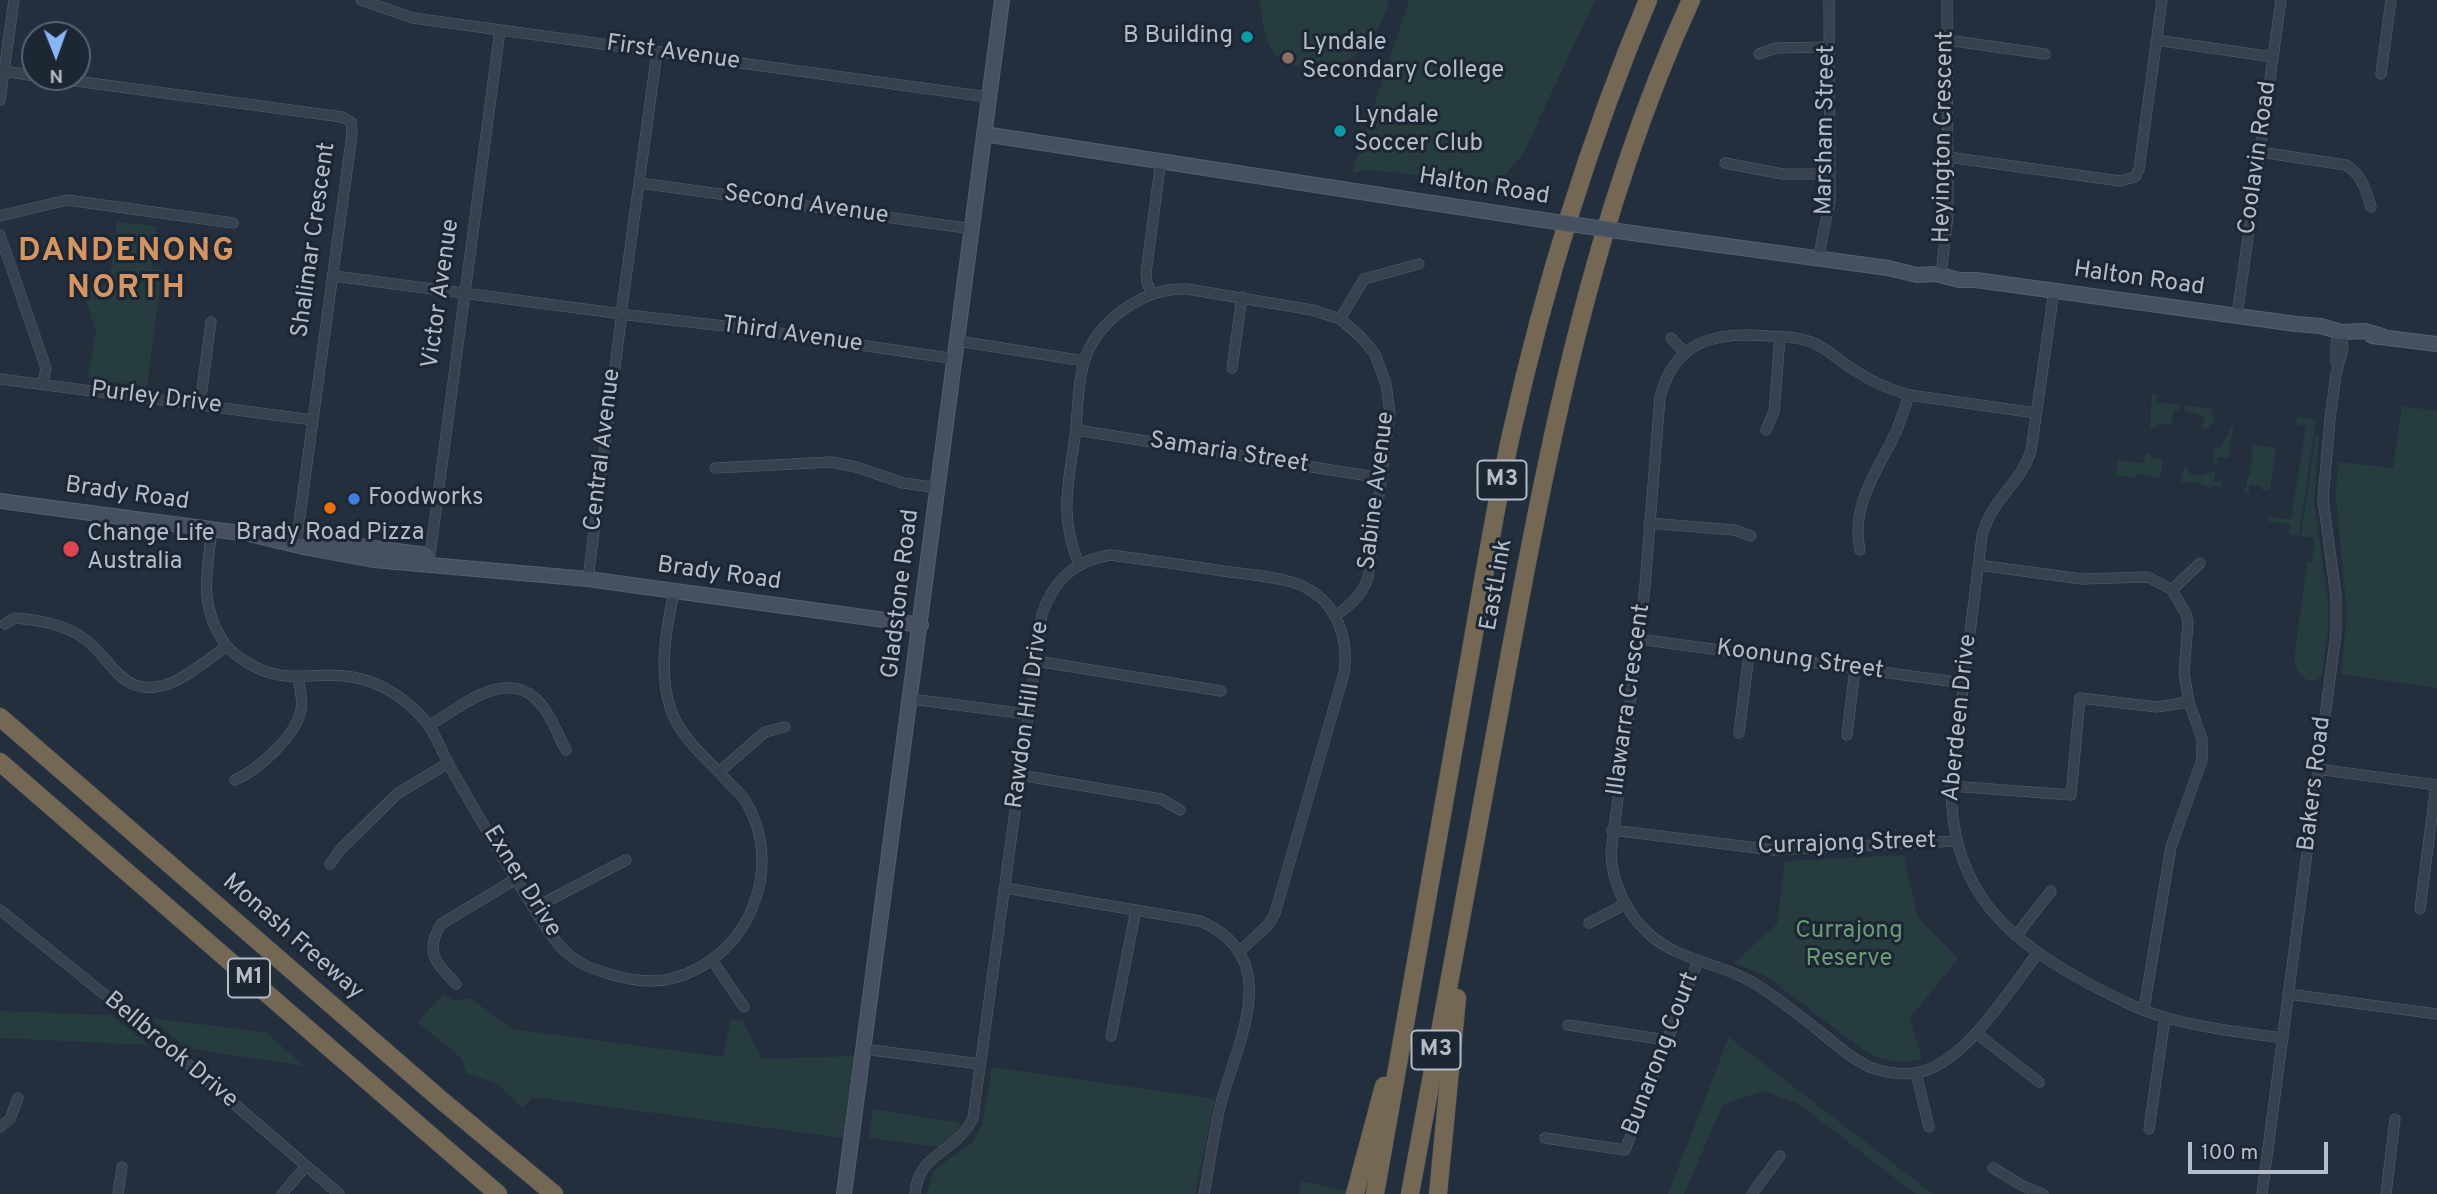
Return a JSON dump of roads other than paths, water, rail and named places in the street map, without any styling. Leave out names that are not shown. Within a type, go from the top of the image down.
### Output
[{"type":"highway","name":"EastLink","points":[[1375,1194],[1489,549],[1527,369],[1586,165],[1647,0]]},
{"type":"highway","name":"EastLink","points":[[1410,1194],[1530,542],[1569,362],[1619,187],[1652,93],[1691,0]]},
{"type":"highway","name":"Monash Freeway","points":[[0,718],[440,1099],[554,1194]]},
{"type":"highway","name":"M1","points":[[0,762],[498,1194]]},
{"type":"highway","points":[[1438,1194],[1464,907]]},
{"type":"highway","points":[[1355,1194],[1413,975]]},
{"type":"main road","name":"Gladstone Road","points":[[844,1194],[1002,0]]},
{"type":"main road","name":"Halton Road","points":[[984,134],[1543,220],[1894,269],[1917,275],[1941,271],[1959,281],[2321,326],[2341,336],[2365,331],[2437,344]]},
{"type":"main road","name":"Brady Road","points":[[0,501],[297,541],[339,548],[381,561],[430,559],[921,625]]},
{"type":"street","points":[[0,100],[14,0]]},
{"type":"street","name":"Marsham Street","points":[[1818,259],[1830,201],[1829,0]]},
{"type":"street","name":"Heyington Crescent","points":[[1941,271],[1948,223],[1947,0]]},
{"type":"street","points":[[1948,157],[2120,181],[2135,177],[2139,169],[2162,0]]},
{"type":"street","name":"Coolavin Road","points":[[2237,316],[2281,0]]},
{"type":"street","points":[[2381,74],[2391,0]]},
{"type":"street","name":"First Avenue","points":[[367,1],[413,18],[988,97]]},
{"type":"street","name":"Victor Avenue","points":[[430,559],[500,30]]},
{"type":"street","points":[[1947,40],[2045,54]]},
{"type":"street","points":[[2156,40],[2273,57]]},
{"type":"street","points":[[1759,54],[1776,48],[1829,47]]},
{"type":"street","name":"Central Avenue","points":[[588,579],[657,52]]},
{"type":"street","points":[[4,71],[21,74]]},
{"type":"street","name":"Shalimar Crescent","points":[[91,83],[347,119],[352,128],[297,541]]},
{"type":"street","points":[[2260,152],[2346,165],[2356,171],[2362,181],[2371,207]]},
{"type":"street","points":[[1152,294],[1146,273],[1161,160]]},
{"type":"street","points":[[1725,163],[1783,174],[1830,174]]},
{"type":"street","name":"Second Avenue","points":[[640,183],[973,229]]},
{"type":"street","points":[[0,216],[67,200],[233,223]]},
{"type":"street","points":[[0,234],[46,368],[43,383]]},
{"type":"street","points":[[1340,319],[1364,279],[1419,264]]},
{"type":"street","name":"Third Avenue","points":[[334,276],[751,329],[956,359]]},
{"type":"street","name":"Sabine Avenue","points":[[1079,564],[1069,540],[1065,515],[1084,361],[1101,333],[1122,311],[1152,294],[1179,289],[1312,310],[1340,319],[1361,337],[1375,354],[1386,384],[1390,413],[1368,578],[1351,605],[1335,616]]},
{"type":"street","name":"Aberdeen Drive","points":[[2054,291],[2028,461],[1987,518],[1978,565],[1951,786],[1951,809],[1965,869],[1994,914],[2016,936],[2038,953],[2108,994],[2165,1018],[2283,1038]]},
{"type":"street","points":[[1232,368],[1242,297]]},
{"type":"street","points":[[200,404],[211,322]]},
{"type":"street","name":"Illawarra Crescent","points":[[2036,413],[1909,395],[1871,380],[1817,344],[1801,339],[1727,334],[1704,341],[1685,353],[1670,372],[1660,397],[1645,586],[1612,830],[1612,865],[1626,904],[1638,923],[1670,950],[1757,985],[1865,1065],[1892,1072],[1916,1073],[1947,1060],[1964,1047],[2038,953]]},
{"type":"street","name":"Bakers Road","points":[[2262,1194],[2336,633],[2336,596],[2323,499],[2336,374],[2335,348],[2341,336]]},
{"type":"street","points":[[1766,430],[1774,412],[1780,337]]},
{"type":"street","points":[[1671,338],[1685,353]]},
{"type":"street","points":[[958,341],[1084,361]]},
{"type":"street","name":"Purley Drive","points":[[0,379],[313,420]]},
{"type":"street","points":[[1860,550],[1857,531],[1859,509],[1897,429],[1909,395]]},
{"type":"street","name":"Samaria Street","points":[[1076,430],[1382,478]]},
{"type":"street","points":[[715,468],[831,463],[856,467],[903,483],[939,488]]},
{"type":"street","points":[[1649,523],[1734,530],[1751,536]]},
{"type":"street","name":"Exner Drive","points":[[212,529],[207,606],[211,620],[227,646],[241,658],[269,673],[298,678],[336,675],[355,677],[390,691],[407,702],[429,726],[448,763],[546,928],[567,953],[585,966],[635,982],[678,977],[712,960],[739,935],[757,899],[763,865],[759,835],[746,801],[687,739],[678,726],[667,697],[663,667],[674,592]]},
{"type":"street","name":"Rawdon Hill Drive","points":[[915,1194],[916,1183],[932,1158],[955,1143],[973,1118],[1042,614],[1048,596],[1061,578],[1079,564],[1111,555],[1290,582],[1318,597],[1335,616],[1346,645],[1344,673],[1275,913],[1264,930],[1239,952]]},
{"type":"street","points":[[2172,590],[2200,563]]},
{"type":"street","points":[[1978,565],[2082,579],[2148,577],[2172,590],[2186,614],[2188,623],[2184,673],[2189,702],[2200,731],[2202,760],[2171,846],[2144,1009]]},
{"type":"street","points":[[5,624],[15,618],[47,621],[78,634],[103,655],[117,675],[134,686],[151,688],[170,684],[227,646]]},
{"type":"street","name":"Koonung Street","points":[[1638,639],[1963,683]]},
{"type":"street","points":[[1740,733],[1749,654]]},
{"type":"street","points":[[1036,661],[1222,691]]},
{"type":"street","points":[[1847,735],[1855,668]]},
{"type":"street","points":[[235,780],[254,769],[294,728],[301,710],[298,678]]},
{"type":"street","points":[[429,726],[487,691],[499,688],[515,689],[527,692],[543,707],[566,750]]},
{"type":"street","points":[[1951,786],[2071,794],[2080,698],[2146,707],[2189,702]]},
{"type":"street","points":[[911,699],[1027,714]]},
{"type":"street","points":[[719,772],[765,732],[785,727]]},
{"type":"street","points":[[330,864],[340,850],[397,794],[448,763]]},
{"type":"street","points":[[2317,769],[2437,785],[2420,909]]},
{"type":"street","points":[[1020,775],[1161,799],[1180,810]]},
{"type":"street","name":"Currajong Street","points":[[1612,830],[1773,850],[1957,841]]},
{"type":"street","points":[[534,908],[626,860]]},
{"type":"street","points":[[456,984],[436,962],[433,952],[436,932],[441,924],[516,879]]},
{"type":"street","points":[[1005,888],[1200,921],[1222,933],[1239,952],[1246,964],[1250,982],[1249,1008],[1221,1103],[1204,1194]]},
{"type":"street","points":[[2016,936],[2051,891]]},
{"type":"street","points":[[1589,923],[1626,904]]},
{"type":"street","name":"Bellbrook Drive","points":[[0,910],[146,1028],[339,1194]]},
{"type":"street","points":[[1111,1036],[1136,910]]},
{"type":"street","points":[[712,960],[744,1007]]},
{"type":"street","name":"Bunarong Court","points":[[1545,1138],[1625,1150],[1698,961]]},
{"type":"street","points":[[2288,994],[2437,1014]]},
{"type":"street","points":[[2149,1129],[2165,1018]]},
{"type":"street","points":[[1568,1025],[1667,1040]]},
{"type":"street","points":[[1976,1033],[2039,1082]]},
{"type":"street","points":[[864,1049],[980,1064]]},
{"type":"street","points":[[1916,1073],[1929,1127]]},
{"type":"street","points":[[0,1127],[10,1119],[18,1098]]},
{"type":"street","points":[[2386,1194],[2395,1119]]},
{"type":"street","points":[[1752,1194],[1780,1156]]},
{"type":"street","points":[[282,1194],[306,1166]]},
{"type":"street","points":[[118,1194],[122,1167]]},
{"type":"street","points":[[1993,1168],[2022,1190],[2043,1194]]},
{"type":"place","name":"B Building","points":[[1247,37]]},
{"type":"place","name":"Lyndale Secondary College","points":[[1288,58]]},
{"type":"place","name":"Lyndale Soccer Club","points":[[1340,131]]},
{"type":"place","name":"Foodworks","points":[[354,499]]},
{"type":"place","name":"Brady Road Pizza","points":[[330,508]]},
{"type":"place","name":"Change Life Australia","points":[[71,549]]},
{"type":"district","name":"DANDENONG NORTH","points":[[127,272]]},
{"type":"park label","name":"Currajong Reserve","points":[[1849,946]]}]
